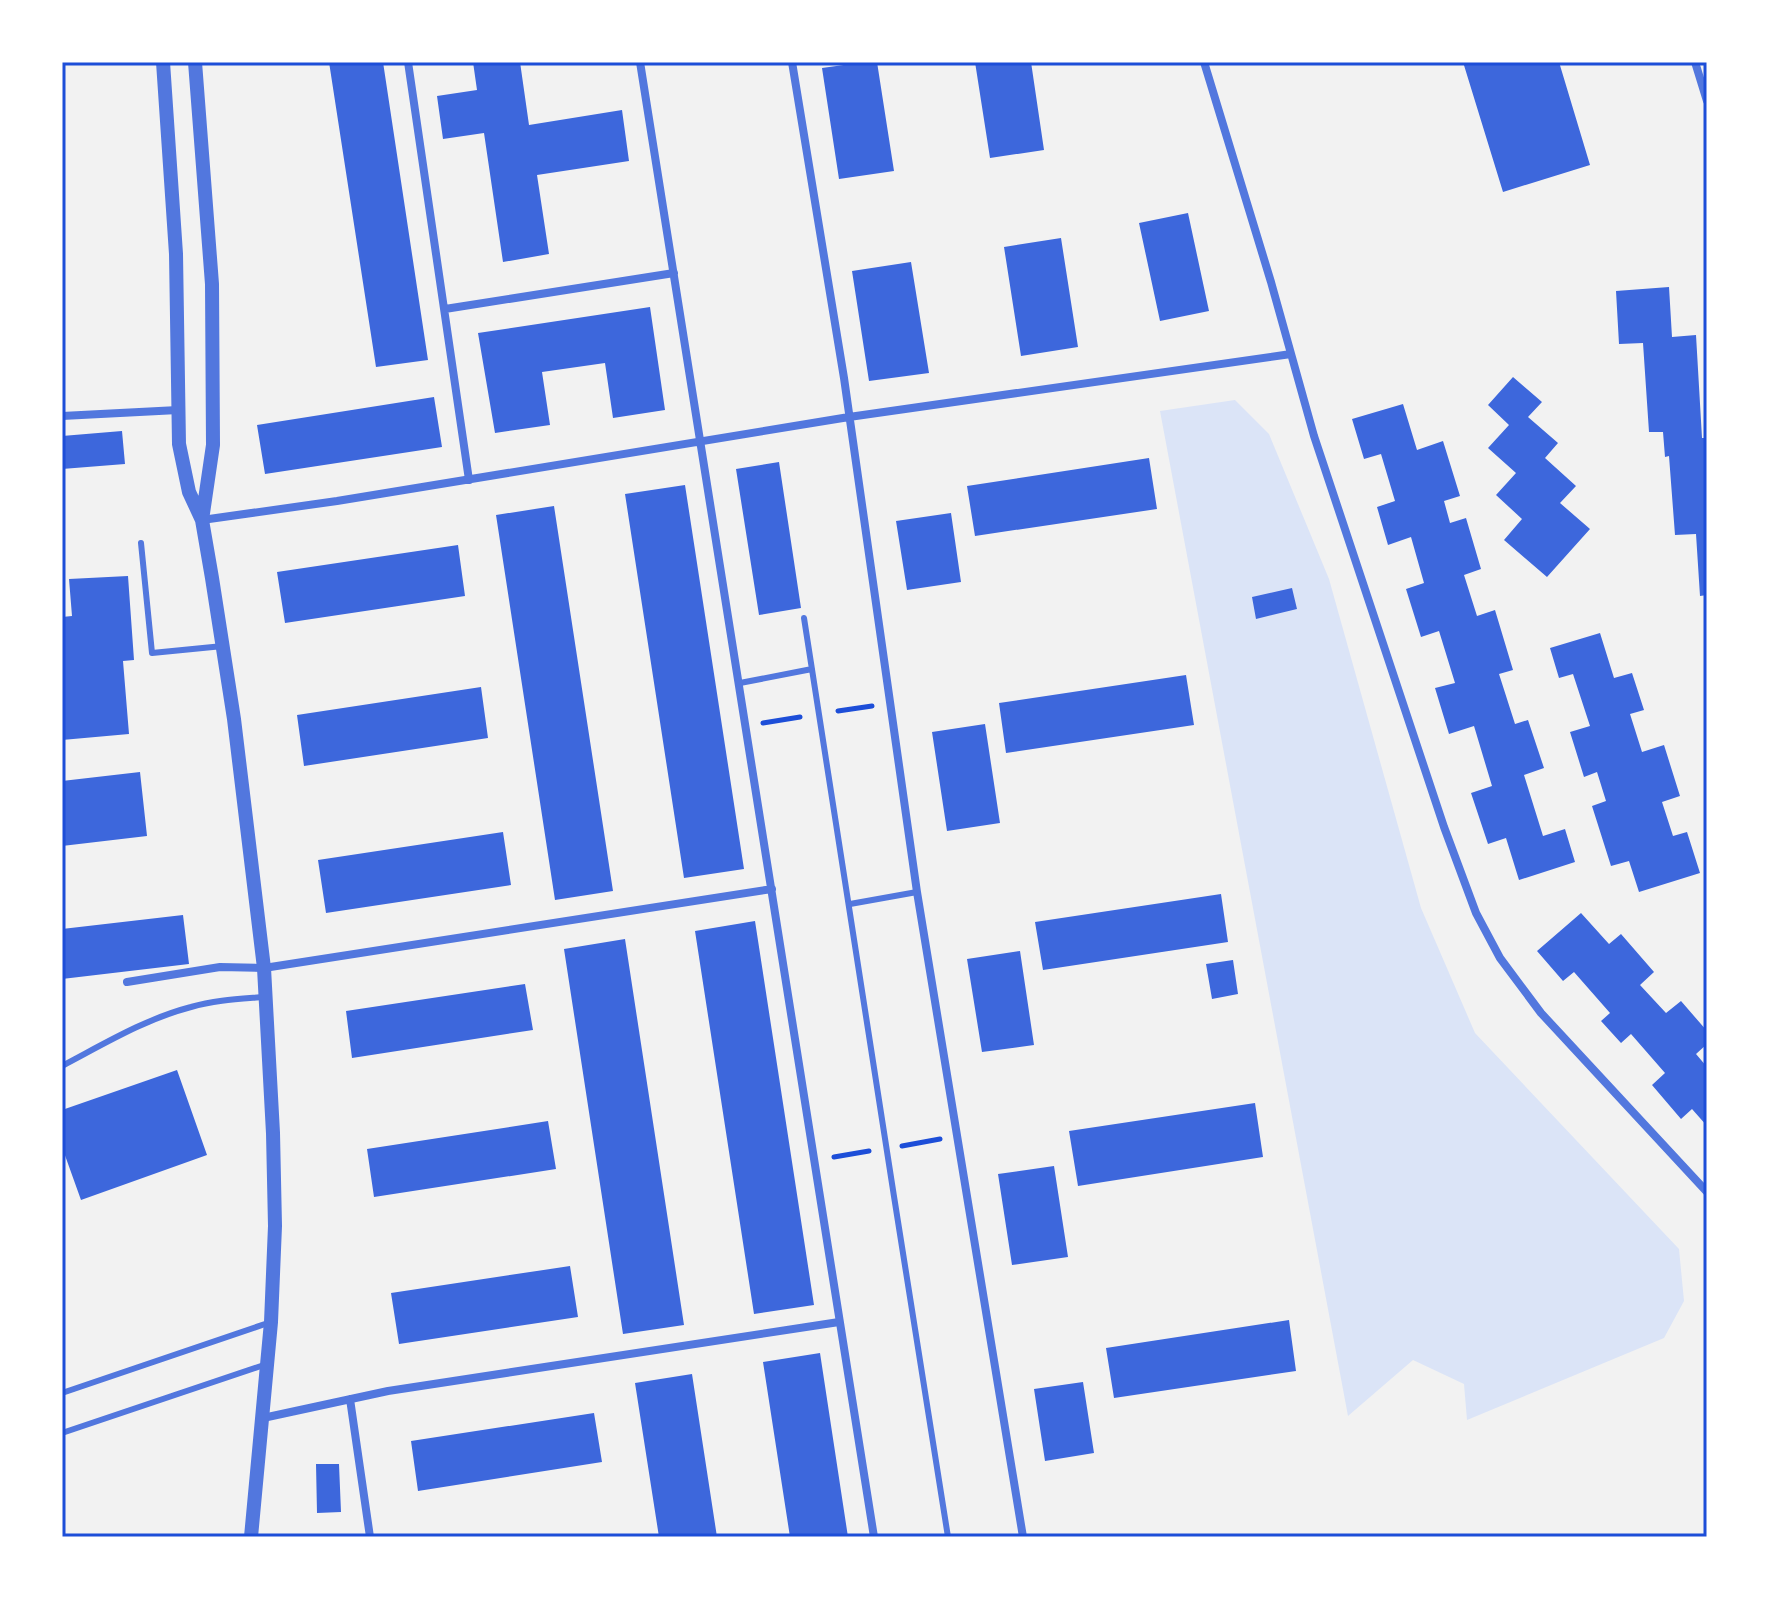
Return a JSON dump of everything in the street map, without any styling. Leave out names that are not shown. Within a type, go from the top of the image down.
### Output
[{"type":"street","points":[[163,62],[176,254],[178,410],[183,473],[202,520],[223,646],[264,968],[275,1178],[271,1322],[251,1537]]},
{"type":"street","points":[[195,62],[212,284],[213,445],[202,520]]},
{"type":"street","points":[[408,62],[469,480]]},
{"type":"street","points":[[640,62],[874,1537]]},
{"type":"street","points":[[792,62],[849,417],[917,892],[1023,1537]]},
{"type":"street","points":[[1204,62],[1314,436],[1444,827],[1488,939],[1510,974],[1541,1013],[1707,1192]]},
{"type":"street","points":[[1695,62],[1707,98]]},
{"type":"street","points":[[445,309],[674,273]]},
{"type":"street","points":[[202,520],[469,480],[849,417],[1291,354]]},
{"type":"street","points":[[62,416],[178,410]]},
{"type":"street","points":[[127,982],[220,967],[264,968],[772,889]]},
{"type":"street","points":[[263,1418],[350,1399],[839,1322]]},
{"type":"street","points":[[350,1399],[370,1537]]},
{"type":"lane","points":[[141,543],[152,653],[223,646]]},
{"type":"lane","points":[[804,618],[850,904],[887,1164],[948,1537]]},
{"type":"lane","points":[[740,683],[812,669]]},
{"type":"lane","points":[[850,904],[917,892]]},
{"type":"lane","points":[[62,1066],[148,1022],[191,1006],[265,997]]},
{"type":"lane","points":[[62,1393],[271,1322]]},
{"type":"lane","points":[[62,1433],[268,1364]]},
{"type":"shaded area","points":[[1235,400],[1269,434],[1329,579],[1421,908],[1475,1033],[1679,1249],[1684,1301],[1664,1338],[1467,1420],[1464,1384],[1413,1360],[1348,1416],[1160,411]]},
{"type":"building","points":[[329,62],[383,62],[428,360],[376,367]]},
{"type":"building","points":[[473,62],[520,62],[529,125],[622,110],[629,161],[537,175],[549,254],[503,262],[484,133],[443,139],[437,96],[477,90]]},
{"type":"building","points":[[877,62],[894,171],[839,179],[822,68]]},
{"type":"building","points":[[975,62],[1031,62],[1044,150],[990,158]]},
{"type":"building","points":[[1463,62],[1559,62],[1590,165],[1503,192]]},
{"type":"building","points":[[1188,213],[1209,311],[1160,321],[1139,223]]},
{"type":"building","points":[[1061,238],[1078,347],[1021,356],[1004,247]]},
{"type":"building","points":[[911,262],[929,373],[869,381],[852,271]]},
{"type":"building","points":[[1669,287],[1672,337],[1696,335],[1702,438],[1707,438],[1707,595],[1700,596],[1696,534],[1675,535],[1669,456],[1665,457],[1663,432],[1649,432],[1643,343],[1619,344],[1616,291]]},
{"type":"building","points":[[650,307],[665,410],[613,418],[605,363],[542,372],[550,425],[495,433],[478,333]]},
{"type":"building","points":[[1513,377],[1542,402],[1528,417],[1558,443],[1545,458],[1576,486],[1560,503],[1590,529],[1547,577],[1504,540],[1522,519],[1496,495],[1516,473],[1488,448],[1509,425],[1488,405]]},
{"type":"building","points":[[434,397],[442,447],[265,474],[257,425]]},
{"type":"building","points":[[1403,404],[1417,450],[1443,441],[1460,496],[1444,501],[1450,523],[1466,518],[1481,569],[1464,575],[1477,616],[1495,610],[1513,670],[1499,674],[1515,724],[1528,720],[1544,768],[1524,775],[1543,836],[1565,829],[1575,862],[1519,880],[1506,838],[1488,844],[1471,793],[1492,786],[1474,726],[1449,734],[1435,688],[1455,683],[1439,631],[1421,637],[1406,589],[1424,583],[1411,537],[1388,545],[1377,507],[1395,501],[1381,454],[1364,459],[1352,419]]},
{"type":"building","points":[[122,431],[125,464],[62,469],[62,436]]},
{"type":"building","points":[[1149,458],[1157,509],[975,536],[967,486]]},
{"type":"building","points":[[779,462],[801,608],[759,615],[736,469]]},
{"type":"building","points":[[685,485],[744,869],[684,878],[625,494]]},
{"type":"building","points":[[554,506],[613,891],[555,900],[496,515]]},
{"type":"building","points":[[951,513],[961,582],[907,590],[896,521]]},
{"type":"building","points":[[458,545],[465,596],[285,623],[277,572]]},
{"type":"building","points":[[128,576],[134,660],[123,661],[129,734],[62,740],[62,680],[65,680],[62,617],[72,616],[69,579]]},
{"type":"building","points":[[1292,588],[1297,609],[1256,619],[1252,597]]},
{"type":"building","points":[[1600,633],[1614,678],[1632,673],[1644,710],[1630,714],[1642,752],[1664,745],[1680,796],[1662,802],[1673,836],[1687,832],[1700,873],[1639,892],[1629,861],[1611,866],[1592,806],[1606,801],[1597,772],[1584,777],[1570,732],[1590,726],[1573,674],[1559,678],[1550,648]]},
{"type":"building","points":[[1186,675],[1194,725],[1006,753],[999,703]]},
{"type":"building","points":[[481,687],[488,738],[304,766],[297,715]]},
{"type":"building","points":[[985,724],[1000,823],[947,831],[932,732]]},
{"type":"building","points":[[140,772],[147,836],[62,846],[62,781]]},
{"type":"building","points":[[503,832],[511,885],[326,913],[318,860]]},
{"type":"building","points":[[1221,894],[1228,942],[1043,970],[1035,922]]},
{"type":"building","points":[[1581,913],[1609,944],[1621,934],[1654,972],[1640,985],[1666,1013],[1681,1001],[1707,1031],[1707,1044],[1696,1054],[1707,1067],[1707,1126],[1692,1109],[1681,1119],[1652,1085],[1665,1073],[1631,1034],[1621,1043],[1601,1021],[1610,1013],[1574,972],[1563,981],[1537,951]]},
{"type":"building","points":[[183,915],[189,964],[62,979],[62,929]]},
{"type":"building","points":[[755,921],[814,1305],[754,1314],[695,931]]},
{"type":"building","points":[[625,939],[684,1325],[623,1334],[564,949]]},
{"type":"building","points":[[1020,951],[1034,1045],[982,1052],[967,959]]},
{"type":"building","points":[[1233,960],[1238,994],[1212,999],[1206,964]]},
{"type":"building","points":[[525,984],[533,1030],[352,1058],[346,1011]]},
{"type":"building","points":[[177,1070],[207,1155],[81,1200],[62,1147],[62,1110]]},
{"type":"building","points":[[1255,1103],[1263,1157],[1078,1186],[1069,1131]]},
{"type":"building","points":[[548,1121],[556,1169],[374,1197],[367,1149]]},
{"type":"building","points":[[1054,1166],[1068,1257],[1012,1265],[998,1174]]},
{"type":"building","points":[[570,1266],[578,1317],[399,1344],[391,1293]]},
{"type":"building","points":[[1289,1320],[1296,1371],[1114,1398],[1106,1348]]},
{"type":"building","points":[[820,1353],[848,1537],[790,1537],[763,1362]]},
{"type":"building","points":[[692,1374],[717,1537],[659,1537],[635,1383]]},
{"type":"building","points":[[1083,1382],[1094,1453],[1045,1461],[1034,1389]]},
{"type":"building","points":[[594,1413],[602,1462],[418,1491],[411,1441]]},
{"type":"building","points":[[316,1464],[339,1464],[341,1512],[317,1513]]}]
